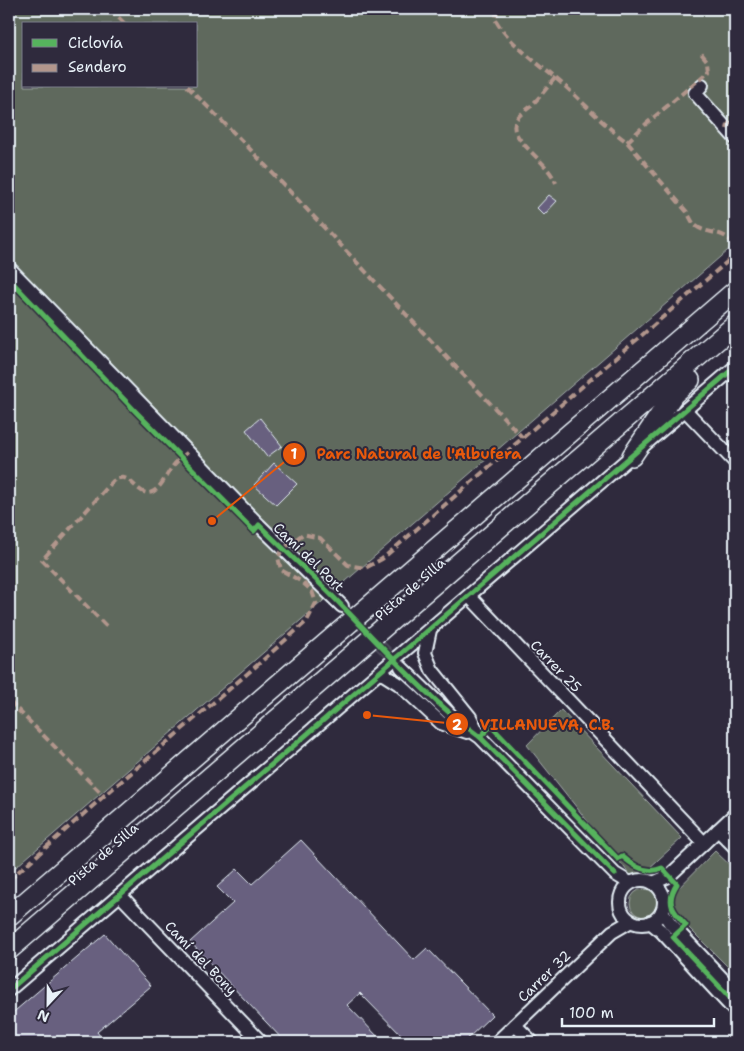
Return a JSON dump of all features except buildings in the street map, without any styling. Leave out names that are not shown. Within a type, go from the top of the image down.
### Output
[{"type":"highway","name":"Pista de Silla","points":[[9,916],[735,291]]},
{"type":"highway","name":"Pista de Silla","points":[[9,950],[735,325]]},
{"type":"highway","points":[[632,456],[674,394],[735,339]]},
{"type":"street","points":[[702,85],[695,93],[735,138]]},
{"type":"street","name":"Camí del Port","points":[[9,268],[259,525],[342,606]]},
{"type":"street","points":[[9,990],[735,367]]},
{"type":"street","points":[[685,410],[735,462]]},
{"type":"street","name":"Carrer 25","points":[[469,596],[704,843]]},
{"type":"street","points":[[430,630],[425,653],[432,670],[470,717],[480,737]]},
{"type":"street","points":[[401,667],[457,721],[480,737],[615,874],[626,888]]},
{"type":"street","points":[[380,672],[399,684],[441,723],[480,737]]},
{"type":"street","points":[[653,883],[669,876],[735,814]]},
{"type":"street","points":[[718,830],[735,847]]},
{"type":"street","points":[[662,894],[669,876]]},
{"type":"street","points":[[641,880],[653,883],[662,894],[664,903],[662,912],[650,922],[643,924],[631,921],[622,910],[620,898],[626,888],[641,880]]},
{"type":"street","name":"Camí del Bony","points":[[120,895],[261,1042]]},
{"type":"street","name":"Carrer 32","points":[[612,932],[622,910]]},
{"type":"street","points":[[662,912],[670,923],[735,992]]},
{"type":"street","name":"Carrer 32","points":[[496,1042],[612,932],[631,921]]},
{"type":"street","points":[[650,922],[735,1011]]},
{"type":"street","points":[[515,1025],[532,1042]]},
{"type":"green space","points":[[9,9],[735,9],[735,244],[9,873]]},
{"type":"green space","points":[[561,710],[682,838],[635,881],[527,745]]},
{"type":"green space","points":[[715,851],[735,870],[735,974],[664,903]]},
{"type":"green space","points":[[644,889],[654,893],[658,903],[654,913],[644,917],[634,913],[630,903],[634,893]]},
{"type":"tunnel","points":[[342,606],[401,667]]},
{"type":"marked path","points":[[110,9],[123,22]]},
{"type":"marked path","points":[[498,9],[495,19],[509,38],[627,142],[687,212],[695,225],[706,231],[725,236],[735,245]]},
{"type":"marked path","points":[[627,142],[709,71],[708,62],[700,52]]},
{"type":"marked path","points":[[735,56],[733,60],[735,72]]},
{"type":"marked path","points":[[555,78],[533,104],[517,118],[514,127],[519,138],[547,169],[556,183]]},
{"type":"marked path","points":[[189,88],[246,145],[523,438]]},
{"type":"marked path","points":[[727,129],[735,115]]},
{"type":"marked path","points":[[9,880],[307,621],[316,603],[312,591],[302,582],[281,570],[278,557],[283,549],[303,534],[320,538],[348,565],[365,568],[382,559],[735,255]]},
{"type":"marked path","points":[[106,626],[42,560],[113,481],[118,478],[124,478],[140,490],[149,493],[157,489],[174,464],[188,452]]},
{"type":"marked path","points":[[9,701],[104,796]]},
{"type":"cycle path","points":[[9,279],[137,413],[254,531],[259,525],[426,692],[480,737],[615,874]]},
{"type":"cycle path","points":[[9,990],[735,367]]},
{"type":"cycle path","points":[[480,737],[491,726],[618,859],[622,856],[636,866],[646,870],[662,868],[677,884],[673,890],[672,906],[677,916],[686,925],[673,937],[735,1003]]},
{"type":"place","name":"Parc Natural de l'Albufera","points":[[212,521]]},
{"type":"place","name":"VILLANUEVA, C.B.","points":[[367,715]]}]
